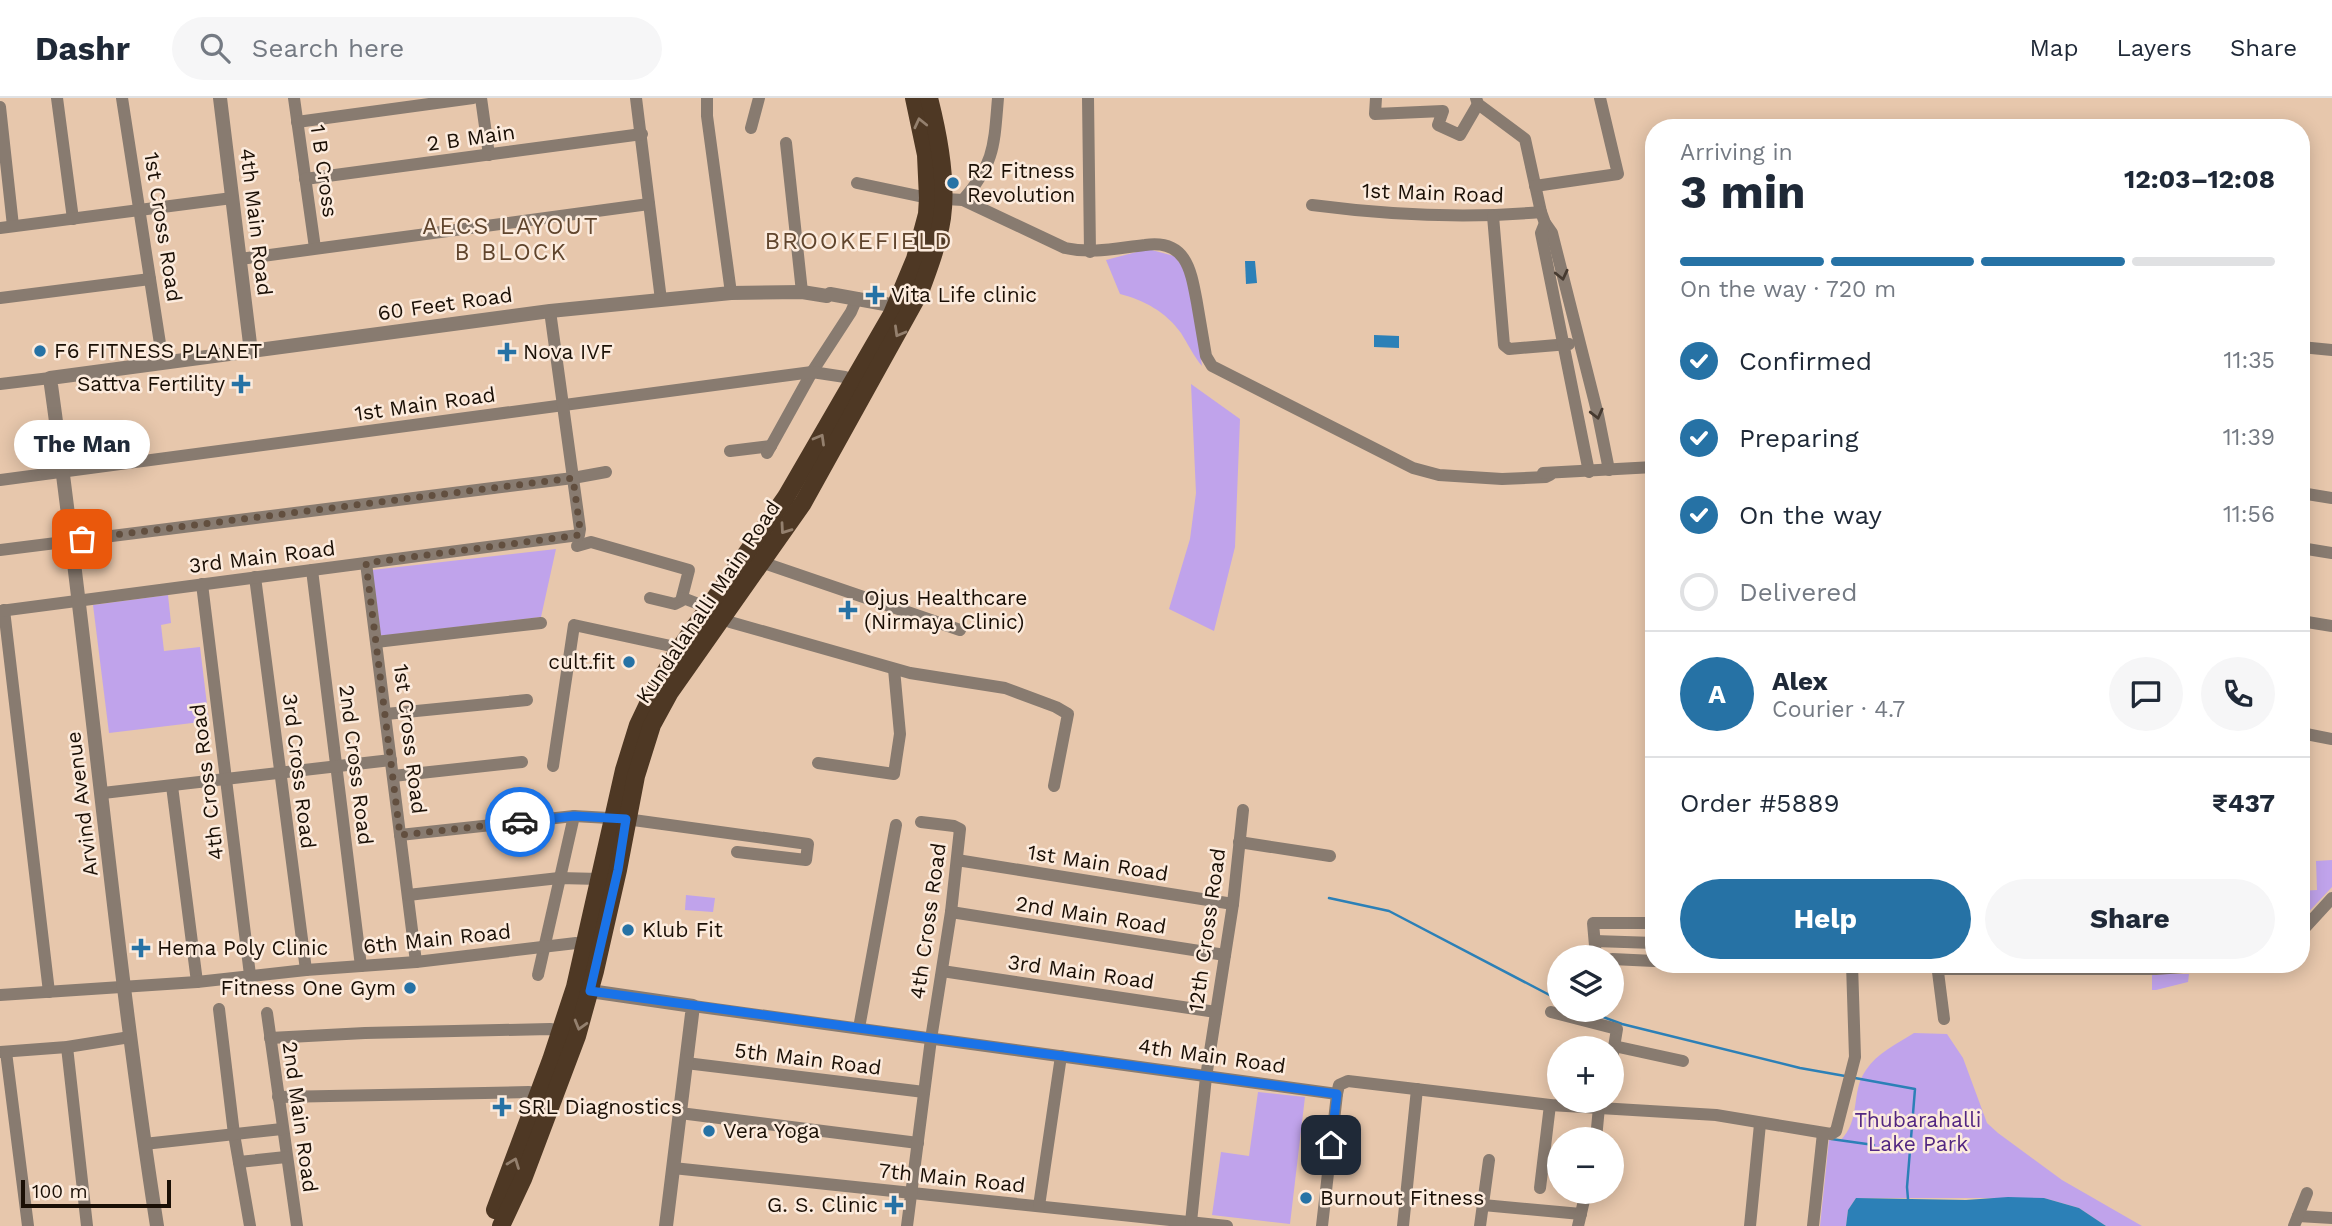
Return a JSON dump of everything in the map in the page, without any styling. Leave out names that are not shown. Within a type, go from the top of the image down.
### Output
[{"type":"main road","name":"Kundalahalli Main Road","points":[[501,1226],[554,1100],[590,991],[618,870],[624,770],[638,725],[656,687],[680,648],[716,613],[761,562],[803,503],[915,303],[933,258],[942,218],[935,198],[914,98]]},
{"type":"main road","name":"Kundalahalli Main Road","points":[[489,1226],[561,1031],[600,879],[652,725],[854,381],[894,310],[915,259],[927,214],[935,198],[937,136],[929,98]]},
{"type":"street","points":[[57,98],[73,219]]},
{"type":"street","name":"1st Cross Road","points":[[122,98],[163,363]]},
{"type":"street","name":"4th Main Road","points":[[220,98],[251,352]]},
{"type":"street","name":"1 B Cross","points":[[295,98],[315,248]]},
{"type":"street","points":[[298,122],[473,98]]},
{"type":"street","points":[[481,98],[489,155]]},
{"type":"street","points":[[636,98],[660,300]]},
{"type":"street","points":[[708,98],[707,116],[731,293]]},
{"type":"street","points":[[751,128],[759,98]]},
{"type":"street","points":[[963,200],[979,182],[991,158],[998,98]]},
{"type":"street","points":[[1087,98],[1090,253]]},
{"type":"street","points":[[1376,98],[1375,114],[1443,111],[1438,125],[1460,135],[1477,101],[1525,139],[1543,218],[1552,233],[1598,415],[1609,470]]},
{"type":"street","points":[[1535,186],[1618,174],[1600,98]]},
{"type":"street","points":[[0,107],[6,227],[232,198]]},
{"type":"street","name":"2 B Main","points":[[305,179],[642,134]]},
{"type":"street","points":[[786,143],[802,292]]},
{"type":"street","points":[[857,183],[935,198],[963,200],[1065,248],[1090,253],[1148,244],[1173,248],[1183,257],[1191,271],[1206,356],[1212,366],[1398,462],[1435,473],[1549,475],[1645,468]]},
{"type":"street","points":[[240,259],[649,204]]},
{"type":"street","name":"1st Main Road","points":[[1312,205],[1370,213],[1441,217],[1543,218]]},
{"type":"street","points":[[1493,216],[1504,345],[1509,349],[1562,346],[1578,342]]},
{"type":"street","points":[[1543,218],[1541,233],[1589,472]]},
{"type":"street","points":[[0,298],[150,279]]},
{"type":"street","name":"60 Feet Road","points":[[0,384],[550,311],[731,293],[802,292],[827,296],[830,293],[894,310]]},
{"type":"street","points":[[730,451],[769,450],[812,372],[856,302]]},
{"type":"street","points":[[550,311],[580,529],[574,542]]},
{"type":"street","points":[[2310,348],[2332,350]]},
{"type":"street","name":"1st Main Road","points":[[0,480],[812,372],[854,381]]},
{"type":"street","name":"Arvind Avenue","points":[[50,377],[103,793],[130,1037],[157,1226]]},
{"type":"street","points":[[0,550],[606,472]]},
{"type":"street","points":[[2310,494],[2332,498]]},
{"type":"street","name":"3rd Main Road","points":[[2,611],[366,563],[574,542],[592,542],[690,570],[683,598]]},
{"type":"street","points":[[2310,549],[2332,553]]},
{"type":"street","points":[[761,562],[960,630]]},
{"type":"street","name":"1st Cross Road","points":[[366,563],[416,962]]},
{"type":"street","name":"2nd Cross Road","points":[[312,570],[361,966]]},
{"type":"street","name":"3rd Cross Road","points":[[255,577],[306,970]]},
{"type":"street","name":"4th Cross Road","points":[[202,584],[250,975]]},
{"type":"street","points":[[650,598],[675,604],[683,598],[730,622],[894,669],[1005,688],[1056,707],[1068,714],[1054,786]]},
{"type":"street","points":[[2,611],[49,992]]},
{"type":"street","points":[[2310,622],[2332,625]]},
{"type":"street","points":[[376,642],[541,623]]},
{"type":"street","points":[[553,766],[574,625],[680,648]]},
{"type":"street","points":[[818,763],[894,774],[900,734],[894,669]]},
{"type":"street","points":[[386,714],[527,700]]},
{"type":"street","points":[[2310,735],[2332,739]]},
{"type":"street","points":[[103,793],[391,760]]},
{"type":"street","points":[[393,776],[522,762]]},
{"type":"street","points":[[172,786],[197,982]]},
{"type":"street","name":"12th Cross Road","points":[[1199,1224],[1206,1077],[1242,842],[1243,810]]},
{"type":"street","points":[[538,975],[574,816]]},
{"type":"street","points":[[400,835],[574,816],[620,818],[808,844],[806,860],[737,852]]},
{"type":"street","name":"4th Cross Road","points":[[907,1226],[960,829],[921,822]]},
{"type":"street","points":[[859,1028],[896,825]]},
{"type":"street","points":[[1242,842],[1330,856]]},
{"type":"street","name":"1st Main Road","points":[[957,860],[1233,904]]},
{"type":"street","points":[[408,895],[559,878],[600,879]]},
{"type":"street","points":[[2310,922],[2332,898]]},
{"type":"street","name":"2nd Main Road","points":[[951,912],[1225,955]]},
{"type":"street","points":[[1595,945],[1593,923],[1645,923]]},
{"type":"street","points":[[1595,942],[1645,943]]},
{"type":"street","name":"6th Main Road","points":[[0,995],[197,982],[250,975],[416,962],[576,943],[585,945]]},
{"type":"street","points":[[1624,960],[1645,961]]},
{"type":"street","name":"3rd Main Road","points":[[942,971],[1216,1012]]},
{"type":"street","points":[[1813,1226],[1823,1133],[1836,1132],[1855,1056],[1852,973]]},
{"type":"street","points":[[1939,973],[1944,1019]]},
{"type":"street","name":"4th Main Road","points":[[590,991],[1337,1094],[1339,1085],[1348,1081],[1547,1105]]},
{"type":"street","points":[[666,1226],[693,1006]]},
{"type":"street","points":[[219,1009],[234,1134],[250,1226]]},
{"type":"street","name":"2nd Main Road","points":[[267,1013],[297,1226]]},
{"type":"street","points":[[1600,1022],[1617,1030],[1616,1036]]},
{"type":"street","points":[[270,1038],[391,1032],[561,1031]]},
{"type":"street","points":[[28,1226],[3,1052],[67,1047],[130,1037]]},
{"type":"street","points":[[67,1047],[87,1226]]},
{"type":"street","points":[[1624,1054],[1683,1061]]},
{"type":"street","points":[[1039,1206],[1061,1056]]},
{"type":"street","name":"5th Main Road","points":[[686,1063],[925,1092]]},
{"type":"street","points":[[1403,1226],[1417,1089]]},
{"type":"street","points":[[278,1097],[529,1092],[538,1095]]},
{"type":"street","points":[[1322,1226],[1337,1094]]},
{"type":"street","name":"4th Main Road","points":[[1624,1107],[1716,1115],[1823,1133]]},
{"type":"street","points":[[680,1113],[918,1143]]},
{"type":"street","points":[[1540,1188],[1549,1113]]},
{"type":"street","points":[[1749,1226],[1760,1124]]},
{"type":"street","points":[[144,1144],[282,1129]]},
{"type":"street","points":[[239,1162],[286,1157]]},
{"type":"street","points":[[1480,1226],[1489,1160]]},
{"type":"street","name":"7th Main Road","points":[[673,1168],[1039,1206],[1164,1223],[1227,1226]]},
{"type":"street","points":[[2307,1193],[2296,1221],[2332,1218]]},
{"type":"street","points":[[1483,1205],[1580,1220]]},
{"type":"green space","points":[[1148,249],[1174,256],[1189,274],[1202,366],[1169,319],[1146,303],[1120,294],[1106,260]]},
{"type":"green space","points":[[1191,384],[1240,419],[1235,547],[1214,631],[1169,609],[1190,539],[1196,493]]},
{"type":"green space","points":[[556,549],[541,617],[380,636],[372,570]]},
{"type":"green space","points":[[168,595],[171,623],[161,625],[164,651],[200,647],[209,721],[109,733],[93,605]]},
{"type":"green space","points":[[2332,860],[2332,887],[2310,910],[2310,890],[2317,890],[2316,861]]},
{"type":"green space","points":[[686,895],[715,898],[713,912],[685,910]]},
{"type":"green space","points":[[2152,974],[2189,974],[2188,982],[2152,990]]},
{"type":"green space","name":"Thubarahalli Lake Park","points":[[1914,1033],[1947,1034],[1963,1058],[1987,1123],[1998,1133],[2062,1180],[2142,1226],[2106,1226],[2079,1208],[2044,1198],[1856,1198],[1848,1210],[1846,1226],[1820,1226],[1829,1140],[1840,1141],[1847,1133],[1854,1115],[1858,1087],[1866,1070],[1888,1049]]},
{"type":"green space","points":[[1258,1092],[1305,1097],[1290,1224],[1212,1215],[1221,1152],[1249,1156]]},
{"type":"water","points":[[1245,261],[1255,261],[1257,283],[1246,284]]},
{"type":"water","points":[[1374,335],[1399,336],[1399,348],[1374,347]]},
{"type":"water","points":[[1856,1198],[1966,1200],[2044,1198],[2079,1208],[2106,1226],[1846,1226],[1848,1210]]},
{"type":"waterway","points":[[1329,898],[1389,911],[1547,994]]},
{"type":"waterway","points":[[1617,1022],[1800,1068],[1845,1076]]},
{"type":"waterway","points":[[1855,1078],[1915,1089],[1908,1199]]},
{"type":"waterway","points":[[1831,1139],[1874,1145]]},
{"type":"way so far","points":[[82,539],[573,478],[579,535],[366,563],[400,835],[520,822]]},
{"type":"place","name":"R2 Fitness Revolution","points":[[953,183]]},
{"type":"place","name":"Vita Life clinic","points":[[875,295]]},
{"type":"place","name":"F6 FITNESS PLANET","points":[[40,351]]},
{"type":"place","name":"Nova IVF","points":[[507,352]]},
{"type":"place","name":"Sattva Fertility","points":[[241,384]]},
{"type":"place","name":"The Man","points":[[82,539]]},
{"type":"place","name":"Ojus Healthcare (Nirmaya Clinic)","points":[[848,610]]},
{"type":"place","name":"cult.fit","points":[[629,662]]},
{"type":"place","name":"Klub Fit","points":[[628,930]]},
{"type":"place","name":"Hema Poly Clinic","points":[[141,948]]},
{"type":"place","name":"Fitness One Gym","points":[[410,988]]},
{"type":"place","name":"SRL Diagnostics","points":[[502,1107]]},
{"type":"place","name":"Vera Yoga","points":[[709,1131]]},
{"type":"place","name":"Burnout Fitness","points":[[1306,1198]]},
{"type":"place","name":"G. S. Clinic","points":[[894,1205]]},
{"type":"district","name":"AECS LAYOUT B BLOCK","points":[[511,239]]},
{"type":"district","name":"BROOKEFIELD","points":[[859,241]]},
{"type":"route","points":[[520,822],[574,816],[626,819],[618,870],[590,991],[1337,1094],[1331,1145]]}]
